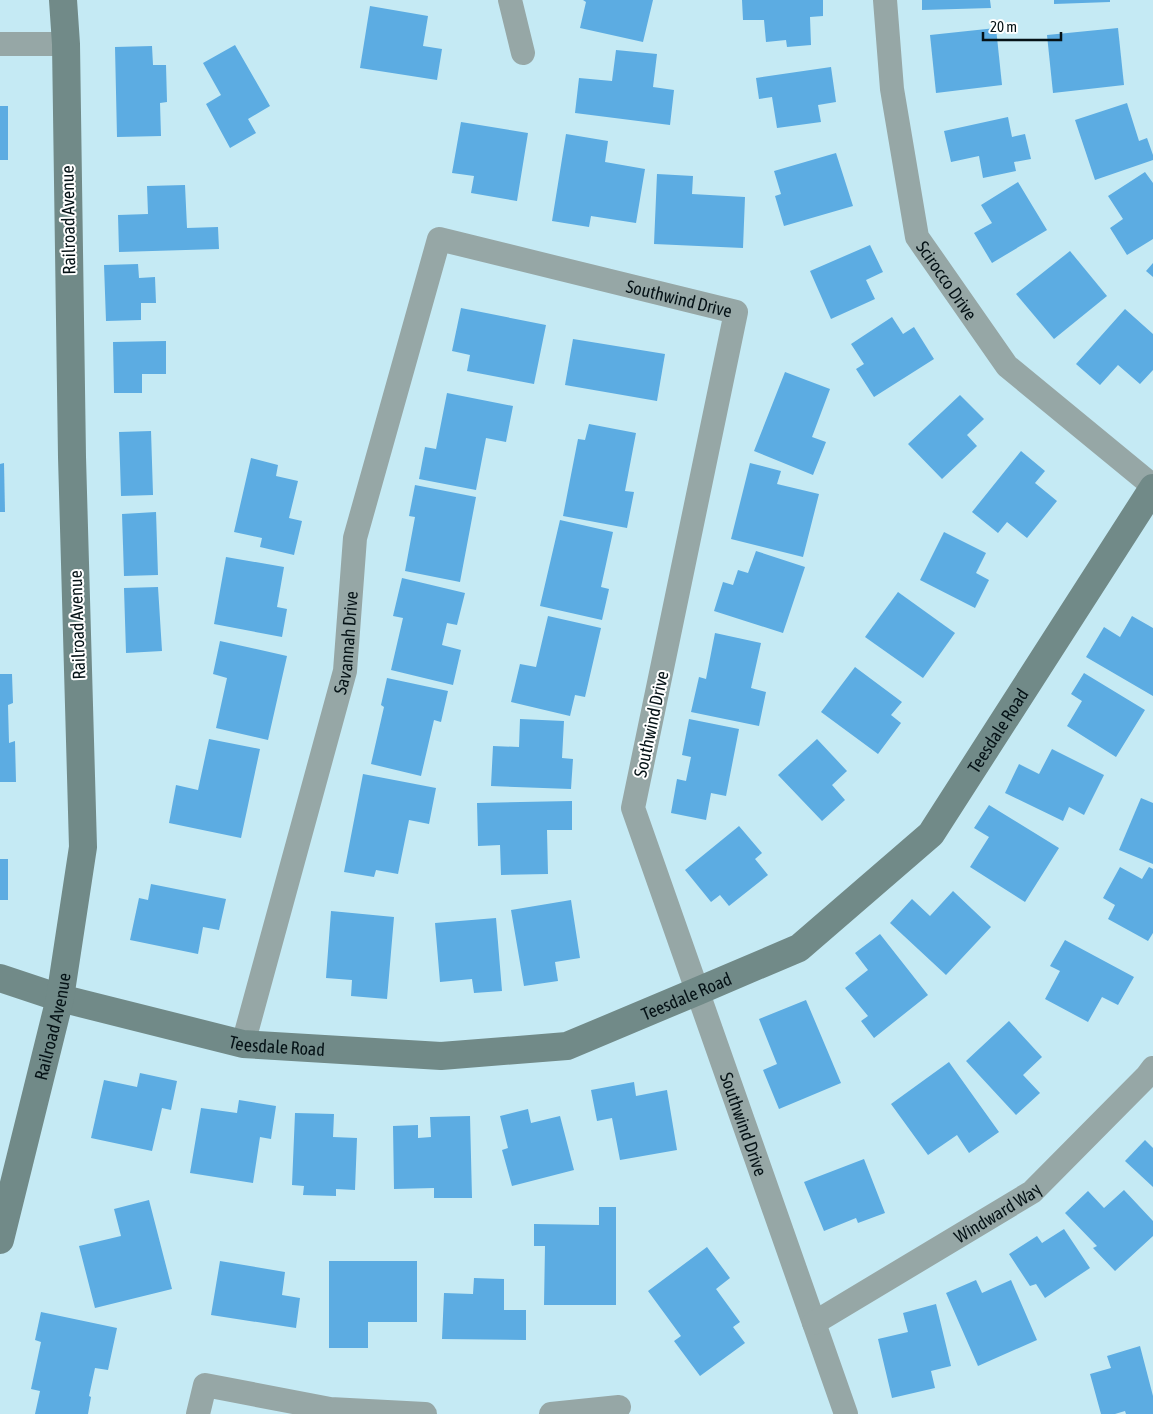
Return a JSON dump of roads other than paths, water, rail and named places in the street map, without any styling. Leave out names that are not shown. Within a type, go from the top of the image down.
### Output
[{"type":"street","name":"Railroad Avenue","points":[[0,1240],[60,998],[83,847],[72,458],[66,44],[63,0]]},
{"type":"street","points":[[510,0],[523,53]]},
{"type":"street","name":"Scirocco Drive","points":[[885,0],[892,89],[917,237],[1007,366],[1153,487]]},
{"type":"street","points":[[0,44],[66,44]]},
{"type":"street","name":"Southwind Drive","points":[[439,238],[736,312],[633,808],[846,1414]]},
{"type":"street","name":"Savannah Drive","points":[[243,1044],[345,671],[356,538],[439,238]]},
{"type":"street","name":"Teesdale Road","points":[[0,978],[60,998],[243,1044],[441,1056],[567,1046],[698,992],[799,948],[931,834],[1153,487]]},
{"type":"street","name":"Windward Way","points":[[814,1323],[1032,1192],[1153,1068]]},
{"type":"street","points":[[198,1414],[205,1385],[330,1409],[425,1414]]},
{"type":"street","points":[[550,1414],[619,1407]]}]
